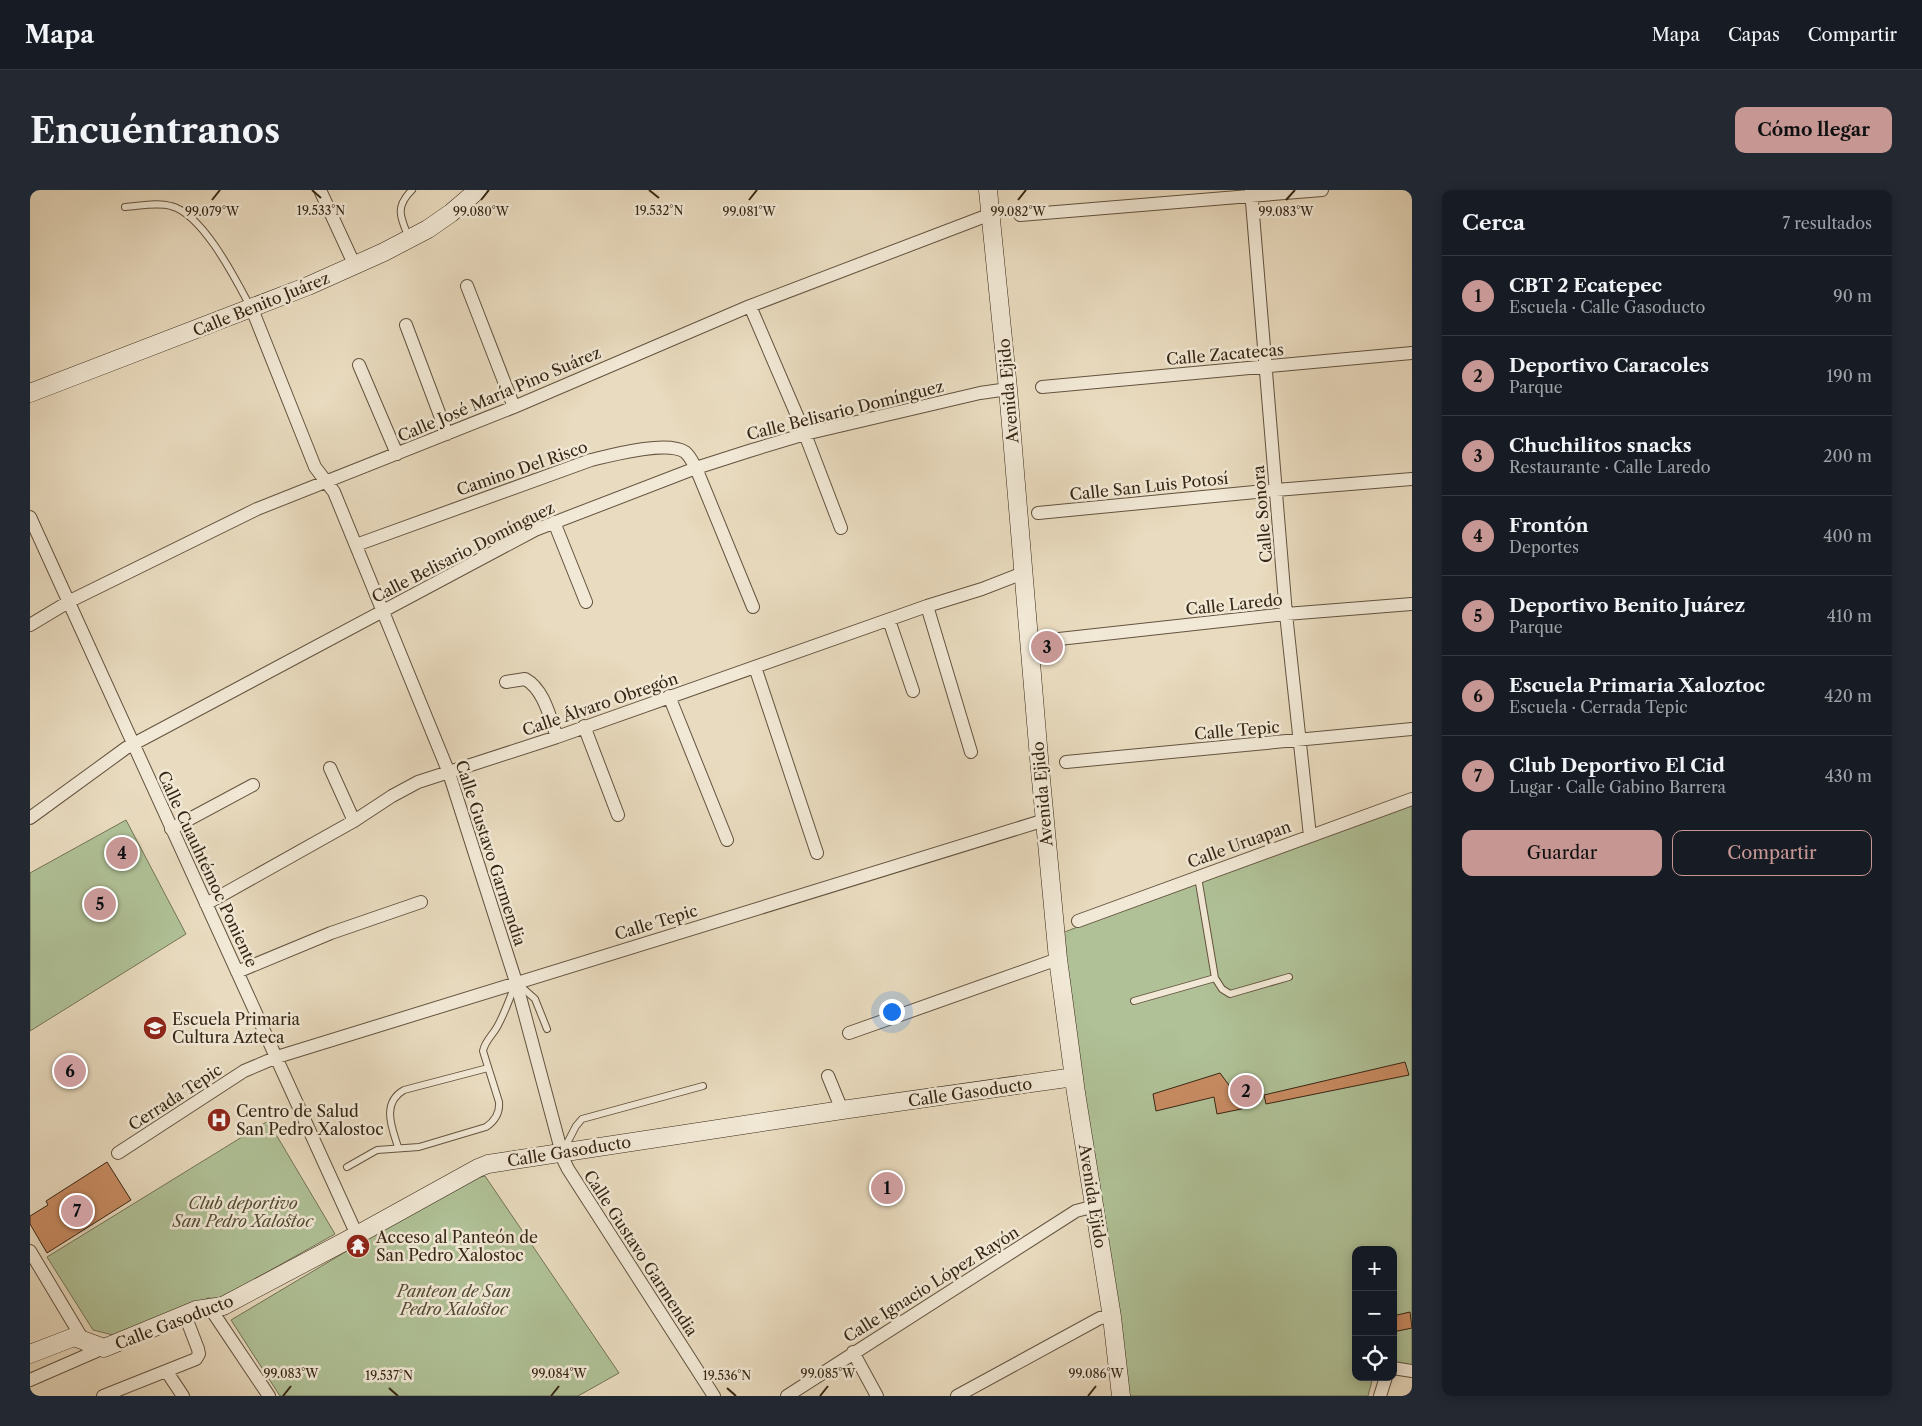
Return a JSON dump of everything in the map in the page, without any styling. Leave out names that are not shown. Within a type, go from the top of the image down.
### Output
[{"type":"main road","name":"Calle Benito Juárez","points":[[30,393],[252,309],[355,266],[410,240],[451,213],[478,190]]},
{"type":"main road","name":"Avenida Ejido","points":[[988,190],[1008,389],[1058,960],[1074,1077],[1112,1317],[1121,1396]]},
{"type":"main road","name":"Calle Gasoducto","points":[[30,1354],[70,1338],[92,1347],[196,1310],[223,1306],[488,1164],[1074,1077]]},
{"type":"street","points":[[320,190],[355,266]]},
{"type":"street","points":[[1020,215],[1251,194],[1322,190]]},
{"type":"street","name":"Calle Sonora","points":[[1251,194],[1286,614],[1310,836]]},
{"type":"street","name":"Calle José María Pino Suárez","points":[[30,625],[70,602],[257,509],[514,406],[750,306],[991,214]]},
{"type":"street","points":[[467,286],[514,406]]},
{"type":"street","points":[[750,306],[805,434],[841,528]]},
{"type":"street","name":"Calle Gustavo Garmendia","points":[[252,309],[315,467],[334,492],[449,773],[516,982],[568,1169],[714,1396]]},
{"type":"street","points":[[406,325],[446,434]]},
{"type":"street","name":"Calle Zacatecas","points":[[1042,387],[1412,353]]},
{"type":"street","points":[[359,365],[397,454]]},
{"type":"street","name":"Calle Belisario Domínguez","points":[[30,818],[116,755],[133,745],[535,530],[696,468],[805,434],[980,393],[1008,389]]},
{"type":"street","name":"Camino Del Risco","points":[[356,545],[572,466],[621,452],[653,448],[678,449],[689,456],[696,468]]},
{"type":"street","points":[[696,468],[753,607]]},
{"type":"street","name":"Calle San Luis Potosí","points":[[1038,513],[1412,479]]},
{"type":"street","name":"Calle Cuauhtémoc Poniente","points":[[30,517],[357,1235]]},
{"type":"street","points":[[554,522],[586,602]]},
{"type":"street","name":"Calle Álvaro Obregón","points":[[206,904],[354,821],[418,782],[557,737],[1023,573]]},
{"type":"street","name":"Calle Laredo","points":[[1059,639],[1286,614],[1412,604]]},
{"type":"street","points":[[927,606],[971,752]]},
{"type":"street","points":[[889,620],[912,691]]},
{"type":"street","points":[[755,667],[817,853]]},
{"type":"street","points":[[506,682],[525,679],[535,687],[541,696],[557,737]]},
{"type":"street","points":[[670,696],[727,840]]},
{"type":"street","points":[[584,726],[618,815]]},
{"type":"street","name":"Calle Tepic","points":[[1066,762],[1412,729]]},
{"type":"street","points":[[330,768],[354,821]]},
{"type":"street","points":[[171,829],[252,784]]},
{"type":"street","name":"Calle Uruapan","points":[[1078,921],[1412,799]]},
{"type":"street","name":"Calle Tepic","points":[[277,1057],[1045,820]]},
{"type":"street","points":[[237,972],[331,933],[421,902]]},
{"type":"street","points":[[849,1033],[1058,960]]},
{"type":"street","name":"Cerrada Tepic","points":[[118,1152],[244,1071],[277,1057]]},
{"type":"street","points":[[828,1076],[842,1110]]},
{"type":"street","name":"Calle Ignacio López Rayón","points":[[787,1396],[1076,1211],[1095,1206]]},
{"type":"street","points":[[30,1251],[92,1347]]},
{"type":"street","points":[[210,1308],[269,1396]]},
{"type":"street","points":[[103,1396],[188,1364],[198,1357],[198,1349],[185,1315]]},
{"type":"street","points":[[957,1396],[1100,1318],[1112,1317]]},
{"type":"street","name":"Calle Gasoducto","points":[[30,1380],[92,1347]]},
{"type":"street","points":[[853,1352],[877,1396]]},
{"type":"street","points":[[1397,1369],[1412,1371]]},
{"type":"street","points":[[166,1372],[183,1396]]},
{"type":"street","points":[[1380,1396],[1385,1381]]},
{"type":"lane","points":[[409,191],[399,212],[410,240]]},
{"type":"lane","points":[[125,207],[165,204],[181,210],[192,218],[202,227],[212,242],[252,309]]},
{"type":"lane","points":[[1198,877],[1215,978],[1222,989],[1230,994],[1289,977]]},
{"type":"lane","points":[[1134,1001],[1215,978]]},
{"type":"lane","points":[[347,1167],[377,1150],[419,1147],[492,1124],[500,1109],[483,1051],[484,1045],[496,1028],[516,982],[535,999],[547,1029]]},
{"type":"lane","points":[[398,1147],[389,1116],[393,1100],[398,1094],[404,1090],[488,1068]]},
{"type":"lane","points":[[562,1152],[576,1126],[584,1118],[703,1086]]},
{"type":"green space","points":[[1412,797],[1412,1368],[1397,1365],[1397,1246],[1352,1246],[1352,1381],[1372,1381],[1368,1396],[1118,1396],[1062,933]]},
{"type":"green space","points":[[126,820],[186,934],[30,1031],[30,873]]},
{"type":"green space","name":"Club deportivo San Pedro Xalostoc","points":[[268,1121],[335,1234],[219,1299],[208,1298],[125,1338],[93,1330],[47,1257]]},
{"type":"green space","name":"Panteon de San Pedro Xalostoc","points":[[485,1176],[619,1373],[578,1396],[280,1396],[231,1320],[362,1242],[476,1178]]},
{"type":"building","points":[[1405,1062],[1409,1075],[1266,1104],[1264,1095]]},
{"type":"building","points":[[1220,1073],[1246,1108],[1217,1114],[1214,1097],[1156,1111],[1153,1094]]},
{"type":"building","points":[[107,1162],[131,1200],[47,1253],[30,1224],[30,1216],[48,1205],[46,1201]]},
{"type":"building","points":[[1410,1312],[1412,1328],[1397,1331],[1397,1315]]},
{"type":"place","name":"Chuchilitos snacks","points":[[1047,647]]},
{"type":"place","name":"Frontón","points":[[122,853]]},
{"type":"place","name":"Deportivo Benito Juárez","points":[[100,904]]},
{"type":"place","name":"Escuela Primaria Cultura Azteca","points":[[155,1028]]},
{"type":"place","name":"Escuela Primaria Xaloztoc","points":[[70,1071]]},
{"type":"place","name":"Deportivo Caracoles","points":[[1246,1091]]},
{"type":"place","name":"Centro de Salud San Pedro Xalostoc","points":[[219,1120]]},
{"type":"place","name":"CBT 2 Ecatepec","points":[[887,1188]]},
{"type":"place","name":"Club Deportivo El Cid","points":[[77,1211]]},
{"type":"place","name":"Acceso al Panteón de San Pedro Xalostoc","points":[[358,1246]]}]
